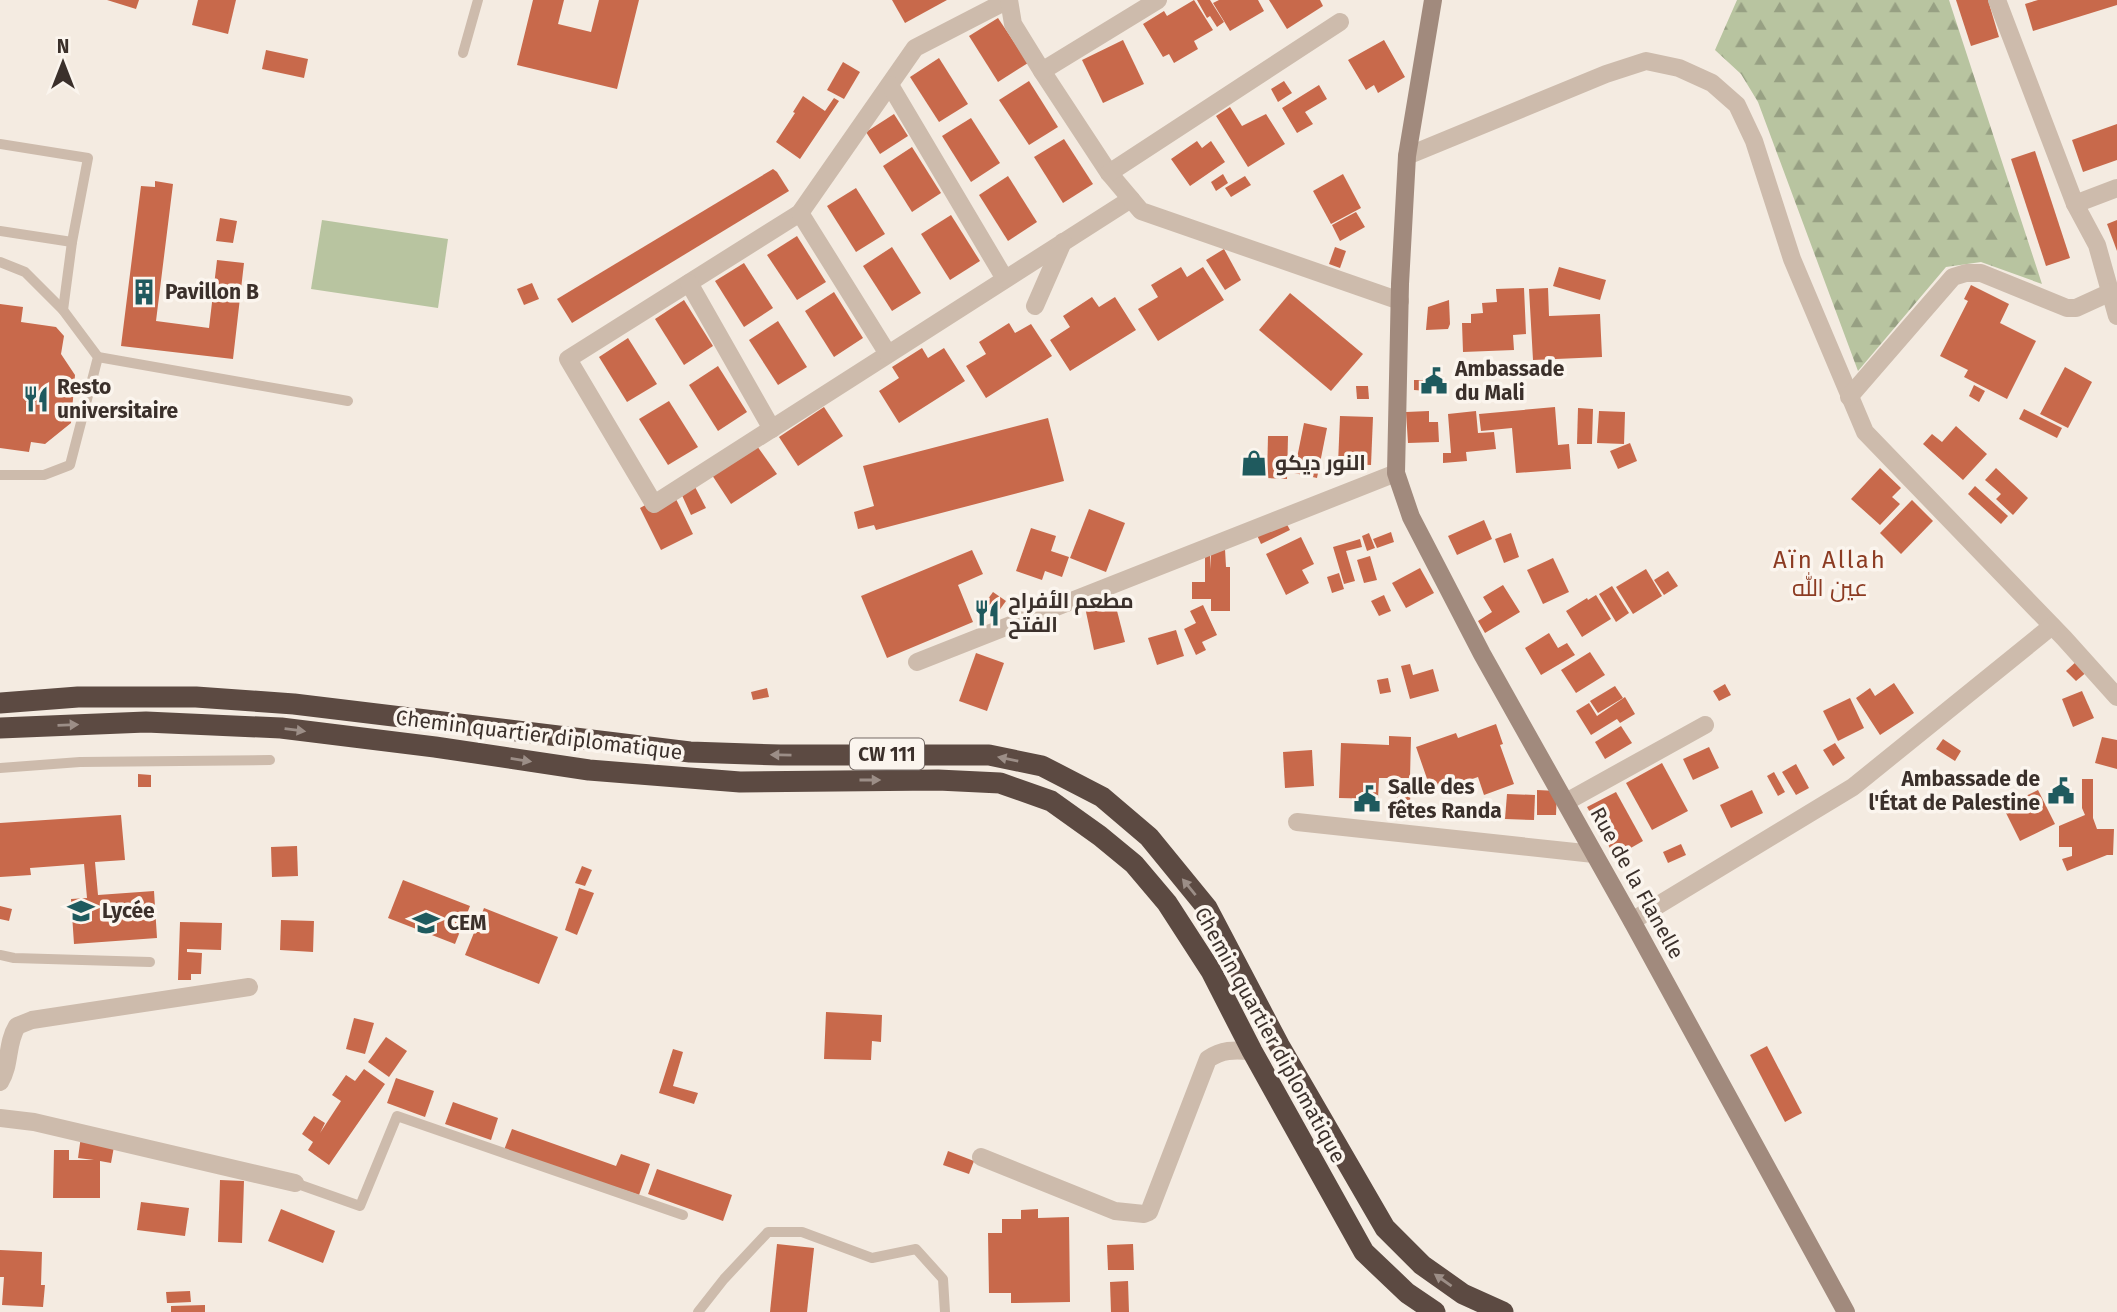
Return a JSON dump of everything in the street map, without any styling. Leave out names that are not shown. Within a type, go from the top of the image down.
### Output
[{"type":"highway","name":"CW 111","points":[[0,703],[78,697],[196,697],[294,704],[690,752],[989,755],[1042,766],[1102,797],[1149,837],[1207,908],[1279,1045],[1385,1228],[1422,1265],[1463,1294],[1503,1312]]},
{"type":"highway","name":"Chemin quartier diplomatique","points":[[0,728],[146,722],[281,728],[589,770],[665,777],[740,782],[926,780],[1000,783],[1051,801],[1100,835],[1134,864],[1167,903],[1211,971],[1252,1051],[1364,1252],[1428,1310]]},
{"type":"street","points":[[1131,199],[654,504],[568,359],[800,213],[915,48],[1008,0],[1013,24],[1042,71],[1109,173],[1131,199],[1141,211],[1399,301]]},
{"type":"street","points":[[1042,71],[1158,0]]},
{"type":"street","name":"Rue de la Flanelle","points":[[1433,0],[1407,156],[1399,301],[1396,473],[1411,517],[1482,654],[1846,1312]]},
{"type":"street","points":[[1997,0],[2075,204],[2097,245],[2117,316]]},
{"type":"street","points":[[1109,173],[1340,22]]},
{"type":"street","points":[[1407,156],[1606,74],[1646,61],[1679,68],[1712,83],[1737,105],[1754,141],[1792,260],[1865,432],[2117,697]]},
{"type":"street","points":[[890,85],[1005,279]]},
{"type":"street","points":[[2075,204],[2117,188]]},
{"type":"street","points":[[800,213],[888,354]]},
{"type":"street","points":[[1035,306],[1063,243]]},
{"type":"street","points":[[1849,397],[1953,277],[1966,273],[1981,273],[2067,307],[2076,307],[2111,292]]},
{"type":"street","points":[[689,283],[772,429]]},
{"type":"street","points":[[917,662],[1396,473]]},
{"type":"street","points":[[1632,921],[1853,788],[2052,626]]},
{"type":"street","points":[[1566,802],[1705,725]]},
{"type":"street","points":[[1297,822],[1594,854]]},
{"type":"street","points":[[0,1082],[6,1071],[9,1038],[17,1026],[32,1020],[249,987]]},
{"type":"street","points":[[981,1157],[1115,1211],[1144,1214],[1149,1212],[1208,1059],[1220,1051],[1252,1051]]},
{"type":"street","points":[[0,1118],[34,1122],[295,1183]]},
{"type":"lane","points":[[463,53],[478,0]]},
{"type":"lane","points":[[0,144],[88,158],[72,242],[63,310]]},
{"type":"lane","points":[[0,231],[72,242]]},
{"type":"lane","points":[[0,262],[25,272],[63,310],[98,356],[348,401]]},
{"type":"lane","points":[[0,475],[44,475],[70,464],[98,356]]},
{"type":"lane","points":[[0,768],[80,762],[270,760]]},
{"type":"lane","points":[[0,955],[14,958],[150,962]]},
{"type":"lane","points":[[295,1183],[360,1206],[397,1116],[683,1214]]},
{"type":"lane","points":[[698,1312],[724,1279],[768,1232],[802,1232],[872,1258],[916,1250],[943,1279],[945,1312]]},
{"type":"green space","points":[[1737,0],[1949,0],[2042,284],[1981,262],[1946,267],[1858,371],[1758,102],[1741,74],[1715,50]]},
{"type":"green space","points":[[322,220],[448,239],[438,308],[311,289]]},
{"type":"building","points":[[107,0],[139,0],[136,9]]},
{"type":"building","points":[[198,0],[236,0],[228,34],[192,25]]},
{"type":"building","points":[[533,0],[564,0],[558,24],[591,32],[599,0],[639,0],[617,89],[517,65]]},
{"type":"building","points":[[892,0],[947,0],[905,23]]},
{"type":"building","points":[[1194,0],[1213,30],[1194,41],[1198,49],[1174,63],[1169,54],[1163,57],[1143,24],[1164,11],[1167,16]]},
{"type":"building","points":[[1197,0],[1210,0],[1224,22],[1217,27],[1210,16],[1207,18]]},
{"type":"building","points":[[1219,0],[1258,0],[1264,11],[1230,31],[1213,3]]},
{"type":"building","points":[[1269,0],[1320,0],[1323,6],[1287,29]]},
{"type":"building","points":[[1956,0],[1988,0],[1999,37],[1971,46]]},
{"type":"building","points":[[2038,0],[2117,0],[2117,5],[2033,31],[2025,4]]},
{"type":"building","points":[[998,18],[1028,63],[998,82],[969,36]]},
{"type":"building","points":[[1123,40],[1144,84],[1103,103],[1082,60]]},
{"type":"building","points":[[1384,40],[1405,77],[1378,93],[1374,85],[1366,90],[1348,60]]},
{"type":"building","points":[[266,50],[308,59],[304,78],[262,69]]},
{"type":"building","points":[[939,58],[968,104],[939,122],[910,77]]},
{"type":"building","points":[[843,62],[860,72],[844,99],[827,90]]},
{"type":"building","points":[[1029,81],[1058,127],[1029,145],[999,100]]},
{"type":"building","points":[[1284,81],[1292,93],[1278,102],[1271,89]]},
{"type":"building","points":[[1319,85],[1327,99],[1305,112],[1313,124],[1297,133],[1282,108]]},
{"type":"building","points":[[803,96],[825,111],[834,98],[839,101],[800,159],[776,142]]},
{"type":"building","points":[[1230,107],[1242,126],[1266,114],[1285,144],[1248,167],[1216,116]]},
{"type":"building","points":[[894,114],[908,136],[880,154],[866,132]]},
{"type":"building","points":[[971,118],[1000,163],[971,182],[942,136]]},
{"type":"building","points":[[2117,124],[2117,160],[2083,172],[2072,140]]},
{"type":"building","points":[[1064,139],[1093,184],[1063,203],[1034,157]]},
{"type":"building","points":[[1197,141],[1202,148],[1211,141],[1225,162],[1190,186],[1171,159]]},
{"type":"building","points":[[912,147],[941,193],[912,212],[883,166]]},
{"type":"building","points":[[2035,151],[2070,258],[2046,266],[2011,159]]},
{"type":"building","points":[[773,169],[789,191],[572,323],[557,299]]},
{"type":"building","points":[[1223,174],[1228,183],[1216,191],[1211,182]]},
{"type":"building","points":[[1343,174],[1361,208],[1331,224],[1313,191]]},
{"type":"building","points":[[1008,176],[1037,222],[1008,241],[979,195]]},
{"type":"building","points":[[1245,176],[1251,185],[1231,197],[1225,188]]},
{"type":"building","name":"Pavillon B","points":[[155,181],[173,184],[156,321],[209,328],[217,260],[244,263],[233,359],[121,346],[141,186],[155,187]]},
{"type":"building","points":[[856,188],[885,234],[856,252],[827,206]]},
{"type":"building","points":[[1356,212],[1365,227],[1340,241],[1332,225]]},
{"type":"building","points":[[951,215],[980,261],[950,280],[921,234]]},
{"type":"building","points":[[220,218],[237,221],[233,243],[216,241]]},
{"type":"building","points":[[2117,220],[2117,251],[2107,224]]},
{"type":"building","points":[[797,236],[826,282],[797,300],[767,255]]},
{"type":"building","points":[[892,247],[921,293],[892,311],[863,266]]},
{"type":"building","points":[[1335,247],[1346,251],[1340,268],[1329,264]]},
{"type":"building","points":[[1224,249],[1241,280],[1225,290],[1206,260]]},
{"type":"building","points":[[744,263],[773,308],[744,327],[715,281]]},
{"type":"building","points":[[1181,267],[1187,277],[1203,267],[1224,300],[1158,341],[1138,309],[1158,297],[1151,285]]},
{"type":"building","points":[[1559,267],[1606,280],[1600,300],[1553,286]]},
{"type":"building","points":[[532,283],[539,299],[524,305],[517,289]]},
{"type":"building","points":[[1971,285],[2009,304],[2000,323],[2036,341],[2007,399],[1964,377],[1968,370],[1940,356],[1968,301],[1964,299]]},
{"type":"building","points":[[1524,288],[1526,334],[1513,335],[1514,350],[1463,352],[1462,323],[1471,323],[1471,314],[1483,313],[1482,303],[1497,302],[1496,289]]},
{"type":"building","points":[[1548,288],[1549,316],[1600,314],[1602,357],[1533,360],[1529,289]]},
{"type":"building","points":[[834,292],[863,338],[834,357],[805,311]]},
{"type":"building","points":[[1290,293],[1363,354],[1331,391],[1259,330]]},
{"type":"building","points":[[1092,297],[1099,307],[1115,297],[1136,330],[1070,371],[1050,340],[1070,327],[1063,316]]},
{"type":"building","points":[[684,300],[713,346],[684,365],[655,319]]},
{"type":"building","points":[[1449,300],[1448,329],[1426,330],[1428,307]]},
{"type":"building","name":"Resto universitaire","points":[[0,304],[23,307],[21,322],[56,327],[64,336],[61,354],[75,375],[71,423],[45,444],[31,442],[29,452],[0,448]]},
{"type":"building","points":[[778,321],[807,367],[778,385],[749,340]]},
{"type":"building","points":[[1009,323],[1015,333],[1031,324],[1052,356],[986,398],[966,366],[986,354],[979,342]]},
{"type":"building","points":[[628,338],[657,384],[627,402],[599,357]]},
{"type":"building","points":[[922,348],[928,358],[944,348],[965,381],[899,423],[879,391],[899,378],[892,367]]},
{"type":"building","points":[[718,366],[747,412],[718,431],[689,385]]},
{"type":"building","points":[[2065,367],[2092,382],[2068,428],[2040,414]]},
{"type":"building","points":[[1443,376],[1445,387],[1432,390],[1430,379]]},
{"type":"building","points":[[1414,380],[1427,380],[1427,391],[1414,390]]},
{"type":"building","points":[[1974,385],[1985,391],[1979,402],[1969,396]]},
{"type":"building","points":[[1356,386],[1368,386],[1369,399],[1357,399]]},
{"type":"building","points":[[669,401],[698,447],[668,465],[639,419]]},
{"type":"building","points":[[824,407],[843,436],[798,466],[779,437]]},
{"type":"building","points":[[1555,407],[1558,445],[1569,444],[1571,469],[1516,473],[1512,428],[1481,431],[1479,414]]},
{"type":"building","points":[[1578,408],[1593,409],[1592,444],[1577,444]]},
{"type":"building","points":[[2024,409],[2062,428],[2057,438],[2019,419]]},
{"type":"building","points":[[1429,411],[1429,422],[1438,422],[1439,442],[1408,443],[1406,412]]},
{"type":"building","points":[[1476,411],[1478,433],[1494,432],[1496,449],[1466,452],[1467,461],[1443,463],[1443,453],[1451,453],[1448,414]]},
{"type":"building","points":[[1599,411],[1625,412],[1624,444],[1597,443]]},
{"type":"building","points":[[1340,416],[1373,417],[1371,465],[1338,464]]},
{"type":"building","points":[[1048,418],[1064,481],[876,530],[874,525],[858,529],[854,512],[874,506],[863,466]]},
{"type":"building","points":[[1304,423],[1327,428],[1317,478],[1294,473]]},
{"type":"building","points":[[1956,426],[1987,454],[1963,480],[1923,444],[1932,434],[1942,442]]},
{"type":"building","points":[[1268,436],[1288,436],[1287,479],[1267,478]]},
{"type":"building","points":[[1630,443],[1637,461],[1618,469],[1610,451]]},
{"type":"building","points":[[757,446],[777,474],[731,504],[712,475]]},
{"type":"building","points":[[1880,468],[1901,488],[1892,497],[1900,504],[1880,525],[1851,499]]},
{"type":"building","points":[[1996,468],[2028,498],[2013,515],[1996,499],[2001,494],[1985,480]]},
{"type":"building","points":[[694,485],[706,508],[691,515],[680,491]]},
{"type":"building","points":[[1975,486],[2008,516],[2001,524],[1968,494]]},
{"type":"building","points":[[676,499],[693,534],[661,550],[640,508],[649,503]]},
{"type":"building","points":[[1912,500],[1933,521],[1901,554],[1880,533]]},
{"type":"building","points":[[1089,509],[1125,523],[1106,572],[1070,558]]},
{"type":"building","points":[[1284,519],[1290,530],[1261,544],[1256,533]]},
{"type":"building","points":[[1484,520],[1492,539],[1457,555],[1448,536]]},
{"type":"building","points":[[1031,528],[1056,536],[1051,551],[1069,557],[1062,577],[1045,571],[1042,580],[1016,571]]},
{"type":"building","points":[[1391,532],[1394,542],[1377,548],[1373,539]]},
{"type":"building","points":[[1369,533],[1375,548],[1367,551],[1362,536]]},
{"type":"building","points":[[1511,533],[1519,557],[1504,563],[1495,539]]},
{"type":"building","points":[[1301,537],[1314,564],[1302,570],[1309,583],[1286,595],[1266,554]]},
{"type":"building","points":[[1360,539],[1362,547],[1346,551],[1355,581],[1344,584],[1333,547]]},
{"type":"building","points":[[1211,549],[1225,549],[1226,567],[1230,567],[1230,611],[1211,611],[1211,599],[1192,599],[1192,582],[1205,582],[1205,554],[1210,554],[1211,569]]},
{"type":"building","points":[[972,550],[983,574],[958,585],[973,622],[887,658],[861,596]]},
{"type":"building","points":[[1370,556],[1377,580],[1364,583],[1357,560]]},
{"type":"building","points":[[1553,558],[1569,592],[1543,604],[1527,570]]},
{"type":"building","points":[[1420,568],[1434,593],[1406,608],[1392,583]]},
{"type":"building","points":[[1646,569],[1662,596],[1633,614],[1616,587]]},
{"type":"building","points":[[1668,571],[1678,586],[1664,595],[1654,580]]},
{"type":"building","points":[[1339,573],[1344,589],[1332,593],[1327,577]]},
{"type":"building","points":[[1503,585],[1520,612],[1485,633],[1478,621],[1492,612],[1483,597]]},
{"type":"building","points":[[1612,586],[1629,613],[1616,622],[1599,594]]},
{"type":"building","points":[[993,592],[1006,601],[998,612],[985,603]]},
{"type":"building","points":[[1384,595],[1391,611],[1379,616],[1371,601]]},
{"type":"building","points":[[1596,595],[1611,619],[1582,637],[1566,611]]},
{"type":"building","points":[[1114,599],[1125,642],[1094,650],[1085,607]]},
{"type":"building","points":[[1203,605],[1217,635],[1202,642],[1206,650],[1196,655],[1184,629],[1196,623],[1190,611]]},
{"type":"building","points":[[1176,630],[1184,656],[1157,665],[1148,638]]},
{"type":"building","points":[[1549,633],[1558,648],[1567,643],[1575,655],[1541,675],[1525,648]]},
{"type":"building","points":[[1590,652],[1605,675],[1576,693],[1561,670]]},
{"type":"building","points":[[976,653],[1004,663],[987,711],[959,701]]},
{"type":"building","points":[[2078,660],[2088,671],[2076,681],[2066,671]]},
{"type":"building","points":[[1410,664],[1413,675],[1433,669],[1439,691],[1410,699],[1401,666]]},
{"type":"building","points":[[1388,678],[1391,692],[1380,694],[1377,680]]},
{"type":"building","points":[[1894,683],[1914,713],[1880,735],[1856,698],[1870,688],[1875,696]]},
{"type":"building","points":[[1725,684],[1731,695],[1719,701],[1713,691]]},
{"type":"building","points":[[1615,686],[1623,698],[1598,713],[1590,701]]},
{"type":"building","points":[[767,688],[769,697],[753,700],[751,692]]},
{"type":"building","points":[[2082,691],[2094,718],[2073,727],[2062,699]]},
{"type":"building","points":[[1625,697],[1635,714],[1620,723],[1617,719],[1591,735],[1576,711],[1589,703],[1597,716]]},
{"type":"building","points":[[1850,698],[1864,728],[1838,741],[1823,711]]},
{"type":"building","points":[[1496,724],[1503,744],[1500,745],[1514,784],[1484,795],[1478,777],[1432,793],[1416,747],[1456,733],[1458,738]]},
{"type":"building","points":[[1621,726],[1632,743],[1605,759],[1595,742]]},
{"type":"building","points":[[1389,736],[1411,737],[1410,778],[1379,778],[1378,799],[1339,798],[1341,743],[1389,745]]},
{"type":"building","points":[[2102,737],[2117,740],[2117,769],[2095,763]]},
{"type":"building","points":[[1943,739],[1961,751],[1955,761],[1936,749]]},
{"type":"building","points":[[1835,743],[1845,758],[1833,766],[1823,750]]},
{"type":"building","points":[[1709,747],[1719,768],[1693,780],[1683,759]]},
{"type":"building","points":[[1312,750],[1314,786],[1285,788],[1283,752]]},
{"type":"building","points":[[1662,763],[1688,811],[1652,830],[1626,783]]},
{"type":"building","points":[[1796,764],[1809,788],[1796,795],[1782,772]]},
{"type":"building","points":[[1774,772],[1785,792],[1778,796],[1767,776]]},
{"type":"building","points":[[138,774],[151,775],[151,787],[138,787]]},
{"type":"building","points":[[1398,779],[1411,780],[1410,803],[1397,803]]},
{"type":"building","points":[[2082,779],[2093,779],[2093,818],[2097,829],[2114,829],[2113,855],[2067,871],[2062,859],[2072,856],[2072,847],[2059,847],[2059,826],[2085,815],[2082,808]]},
{"type":"building","points":[[1537,790],[1557,791],[1556,815],[1537,815]]},
{"type":"building","points":[[1752,790],[1763,813],[1731,828],[1720,805]]},
{"type":"building","points":[[2038,790],[2055,824],[2020,841],[2003,807]]},
{"type":"building","points":[[1616,792],[1643,841],[1615,857],[1587,807]]},
{"type":"building","points":[[1507,794],[1535,795],[1534,820],[1505,819]]},
{"type":"building","points":[[121,815],[125,860],[95,862],[98,895],[154,891],[157,938],[74,944],[71,899],[87,898],[84,864],[30,868],[31,875],[0,877],[0,823]]},
{"type":"building","points":[[1681,844],[1686,855],[1668,863],[1663,852]]},
{"type":"building","points":[[297,846],[298,876],[272,877],[271,847]]},
{"type":"building","points":[[582,866],[592,870],[585,886],[575,883]]},
{"type":"building","points":[[403,880],[470,906],[455,944],[388,918]]},
{"type":"building","points":[[579,888],[594,893],[577,935],[565,930]]},
{"type":"building","points":[[0,906],[12,909],[9,921],[0,919]]},
{"type":"building","points":[[484,908],[558,937],[539,984],[465,955]]},
{"type":"building","points":[[281,920],[314,921],[313,952],[280,950]]},
{"type":"building","points":[[180,922],[222,923],[221,950],[187,949],[187,952],[202,953],[201,974],[191,974],[191,980],[178,980]]},
{"type":"building","points":[[826,1012],[882,1015],[881,1042],[872,1041],[871,1060],[824,1059]]},
{"type":"building","points":[[354,1018],[374,1023],[365,1054],[346,1049]]},
{"type":"building","points":[[386,1037],[407,1051],[389,1077],[368,1062]]},
{"type":"building","points":[[1767,1046],[1802,1113],[1785,1122],[1750,1055]]},
{"type":"building","points":[[673,1049],[683,1052],[673,1086],[698,1093],[694,1104],[659,1093]]},
{"type":"building","points":[[364,1069],[385,1084],[329,1165],[308,1150],[313,1142],[302,1134],[314,1116],[325,1123],[320,1133],[341,1101],[332,1095],[346,1075],[355,1081]]},
{"type":"building","points":[[396,1078],[434,1091],[425,1117],[387,1103]]},
{"type":"building","points":[[453,1102],[498,1118],[491,1140],[445,1124]]},
{"type":"building","points":[[512,1129],[616,1166],[621,1154],[650,1164],[639,1195],[504,1150]]},
{"type":"building","points":[[81,1136],[115,1141],[111,1163],[100,1161],[100,1198],[53,1198],[54,1150],[69,1150],[69,1160],[94,1160],[78,1158]]},
{"type":"building","points":[[948,1151],[974,1161],[969,1174],[943,1165]]},
{"type":"building","points":[[657,1169],[732,1195],[723,1221],[648,1194]]},
{"type":"building","points":[[220,1180],[244,1181],[242,1243],[218,1242]]},
{"type":"building","points":[[141,1202],[189,1208],[185,1236],[137,1230]]},
{"type":"building","points":[[281,1209],[335,1231],[323,1263],[268,1241]]},
{"type":"building","points":[[1038,1209],[1038,1218],[1069,1217],[1070,1302],[1011,1303],[1011,1293],[989,1293],[988,1233],[1002,1233],[1002,1219],[1021,1219],[1021,1210]]},
{"type":"building","points":[[777,1244],[814,1248],[807,1312],[770,1312]]},
{"type":"building","points":[[1133,1244],[1134,1270],[1108,1270],[1107,1245]]},
{"type":"building","points":[[0,1250],[42,1252],[41,1285],[45,1285],[43,1307],[2,1305],[4,1277],[0,1277]]},
{"type":"building","points":[[1128,1281],[1129,1312],[1111,1312],[1110,1282]]},
{"type":"building","points":[[190,1291],[191,1302],[167,1303],[166,1292]]},
{"type":"building","points":[[205,1305],[205,1312],[171,1312],[171,1306]]},
{"type":"place","name":"Pavillon B","points":[[144,292]]},
{"type":"place","name":"Ambassade du Mali","points":[[1434,381]]},
{"type":"place","name":"Resto universitaire","points":[[36,399]]},
{"type":"place","name":"النور ديكو","points":[[1254,463]]},
{"type":"place","name":"مطعم الأفراح الفتح","points":[[987,613]]},
{"type":"place","name":"Ambassade de l'État de Palestine","points":[[2061,791]]},
{"type":"place","name":"Salle des fêtes Randa","points":[[1367,799]]},
{"type":"place","name":"Lycée","points":[[81,911]]},
{"type":"place","name":"CEM","points":[[426,923]]},
{"type":"district","name":"Aïn Allah عين الله","points":[[1830,574]]}]
